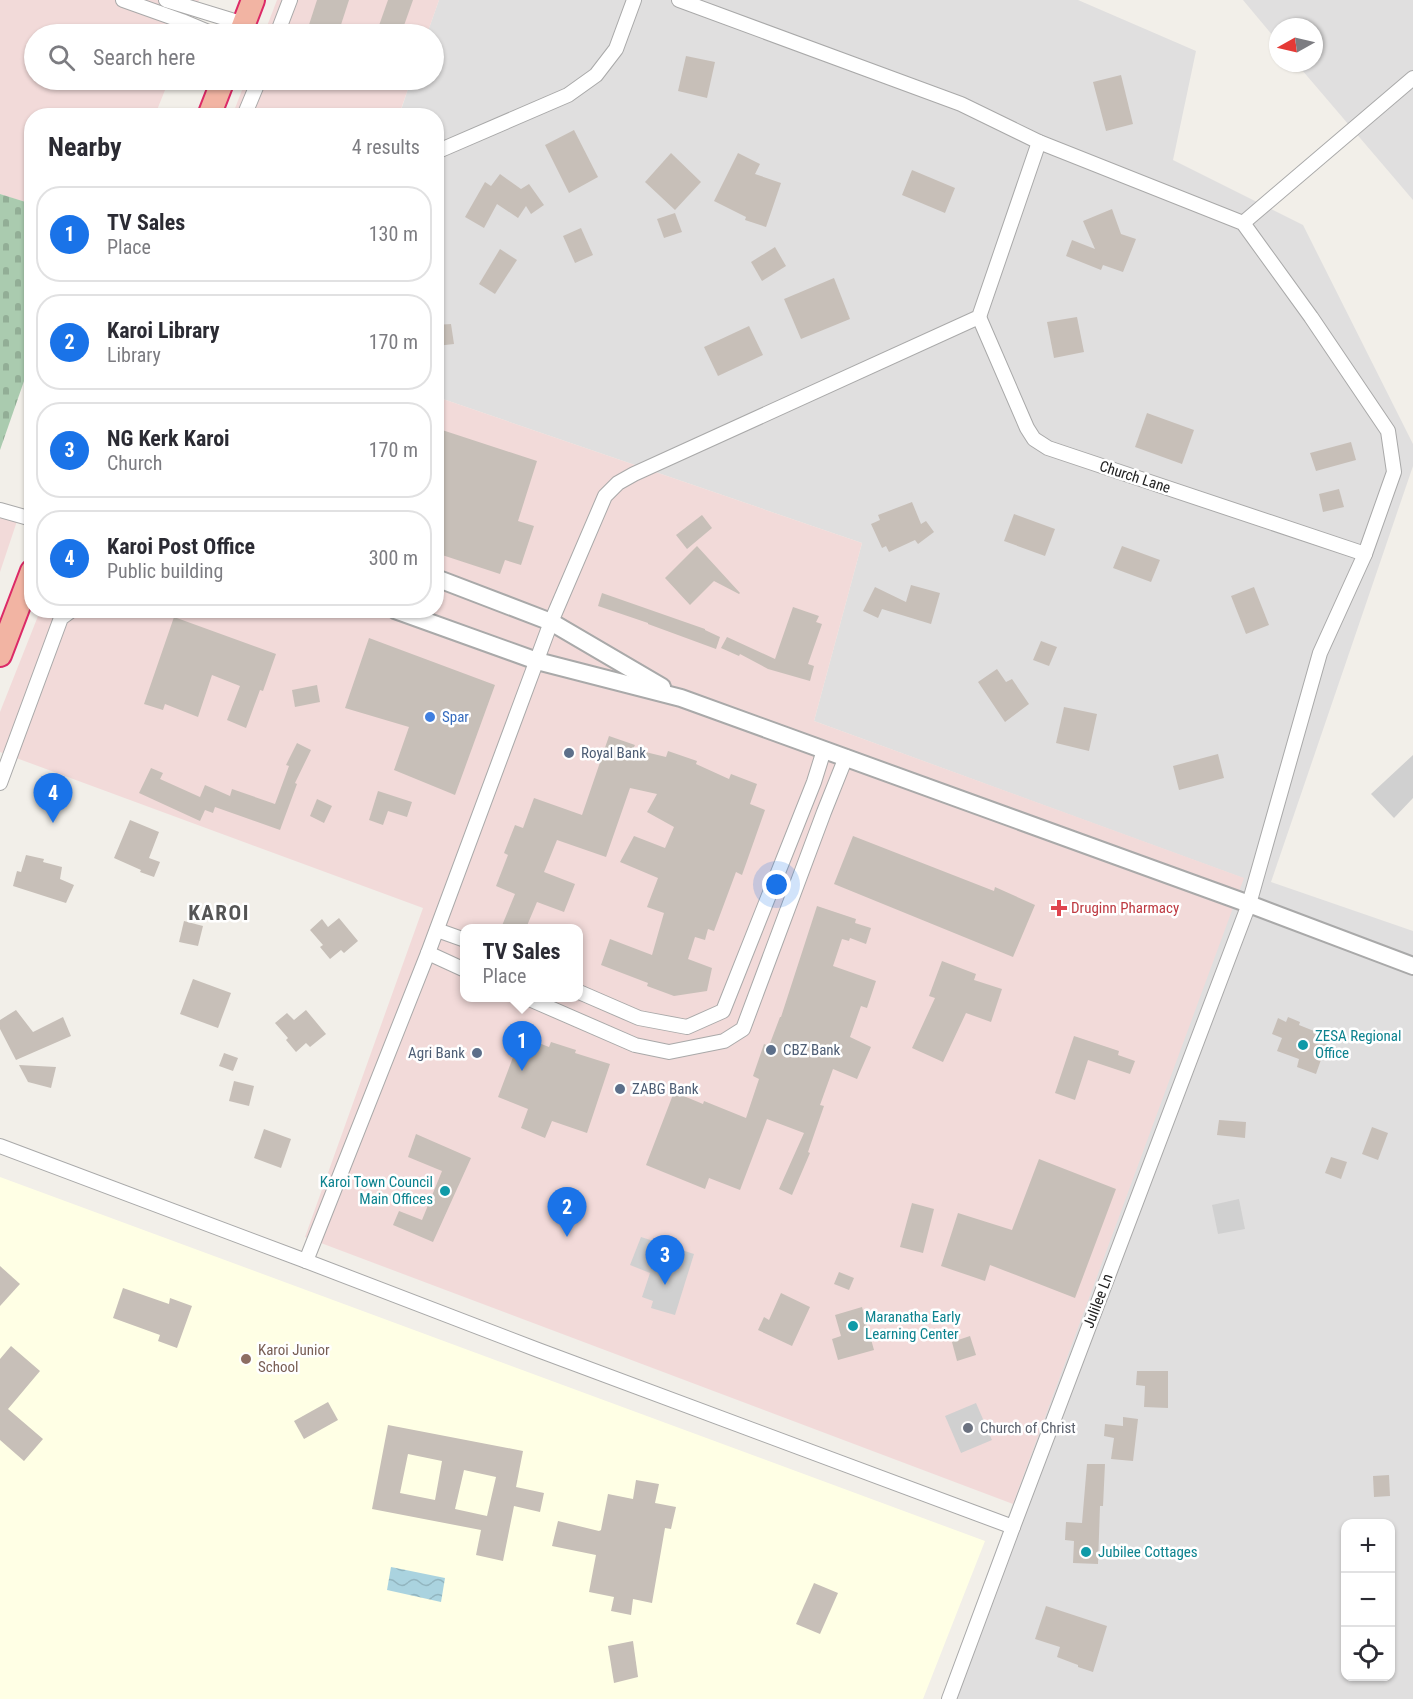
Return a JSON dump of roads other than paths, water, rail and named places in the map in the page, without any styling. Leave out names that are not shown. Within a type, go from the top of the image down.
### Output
[{"type":"highway","points":[[244,24],[253,0]]},
{"type":"highway","points":[[212,108],[219,90]]},
{"type":"highway","points":[[0,655],[24,592]]},
{"type":"street","points":[[123,0],[189,24]]},
{"type":"street","points":[[166,0],[186,3],[231,24]]},
{"type":"street","points":[[281,24],[291,0]]},
{"type":"street","points":[[444,149],[568,95],[596,75],[616,49],[634,0]]},
{"type":"street","points":[[679,0],[961,104],[1039,142],[1243,223],[1413,78]]},
{"type":"street","points":[[180,20],[186,3]]},
{"type":"street","points":[[247,108],[255,90]]},
{"type":"street","points":[[306,1261],[437,930],[550,622],[605,496],[618,483],[980,317],[1039,142]]},
{"type":"street","name":"Julilee Ln","points":[[949,1699],[1249,903],[1320,653],[1365,554],[1395,472],[1388,431],[1311,317],[1243,223]]},
{"type":"street","name":"Church Lane","points":[[980,317],[1027,428],[1034,439],[1048,448],[1365,554]]},
{"type":"street","points":[[0,510],[24,517]]},
{"type":"street","points":[[444,581],[550,622],[681,698]]},
{"type":"street","points":[[0,783],[62,618]]},
{"type":"street","points":[[417,618],[537,661],[681,698],[1249,903],[1413,966]]},
{"type":"street","points":[[583,994],[639,1018],[687,1027],[723,1011],[814,782],[824,750]]},
{"type":"street","points":[[536,1002],[635,1046],[669,1052],[724,1041],[743,1029],[846,757]]},
{"type":"street","points":[[437,930],[460,938]]},
{"type":"street","points":[[428,953],[460,967]]},
{"type":"street","points":[[743,960],[766,969]]},
{"type":"street","points":[[566,1015],[572,1002]]},
{"type":"street","points":[[0,1146],[1012,1527]]},
{"type":"water","points":[[391,1567],[445,1578],[441,1602],[387,1590]]},
{"type":"place","name":"Spar","points":[[430,717]]},
{"type":"place","name":"Royal Bank","points":[[569,753]]},
{"type":"place","name":"Karoi Post Office","points":[[53,823]]},
{"type":"place","name":"Druginn Pharmacy","points":[[1059,908]]},
{"type":"place","name":"ZESA Regional Office","points":[[1303,1045]]},
{"type":"place","name":"CBZ Bank","points":[[771,1050]]},
{"type":"place","name":"Agri Bank","points":[[477,1053]]},
{"type":"place","name":"TV Sales","points":[[522,1071]]},
{"type":"place","name":"ZABG Bank","points":[[620,1089]]},
{"type":"place","name":"Karoi Town Council Main Offices","points":[[445,1191]]},
{"type":"place","name":"Karoi Library","points":[[567,1237]]},
{"type":"place","name":"NG Kerk Karoi","points":[[665,1285]]},
{"type":"place","name":"Maranatha Early Learning Center","points":[[853,1326]]},
{"type":"place","name":"Karoi Junior School","points":[[246,1359]]},
{"type":"place","name":"Church of Christ","points":[[968,1428]]},
{"type":"place","name":"Jubilee Cottages","points":[[1086,1552]]},
{"type":"district","name":"KAROI","points":[[219,913]]}]
